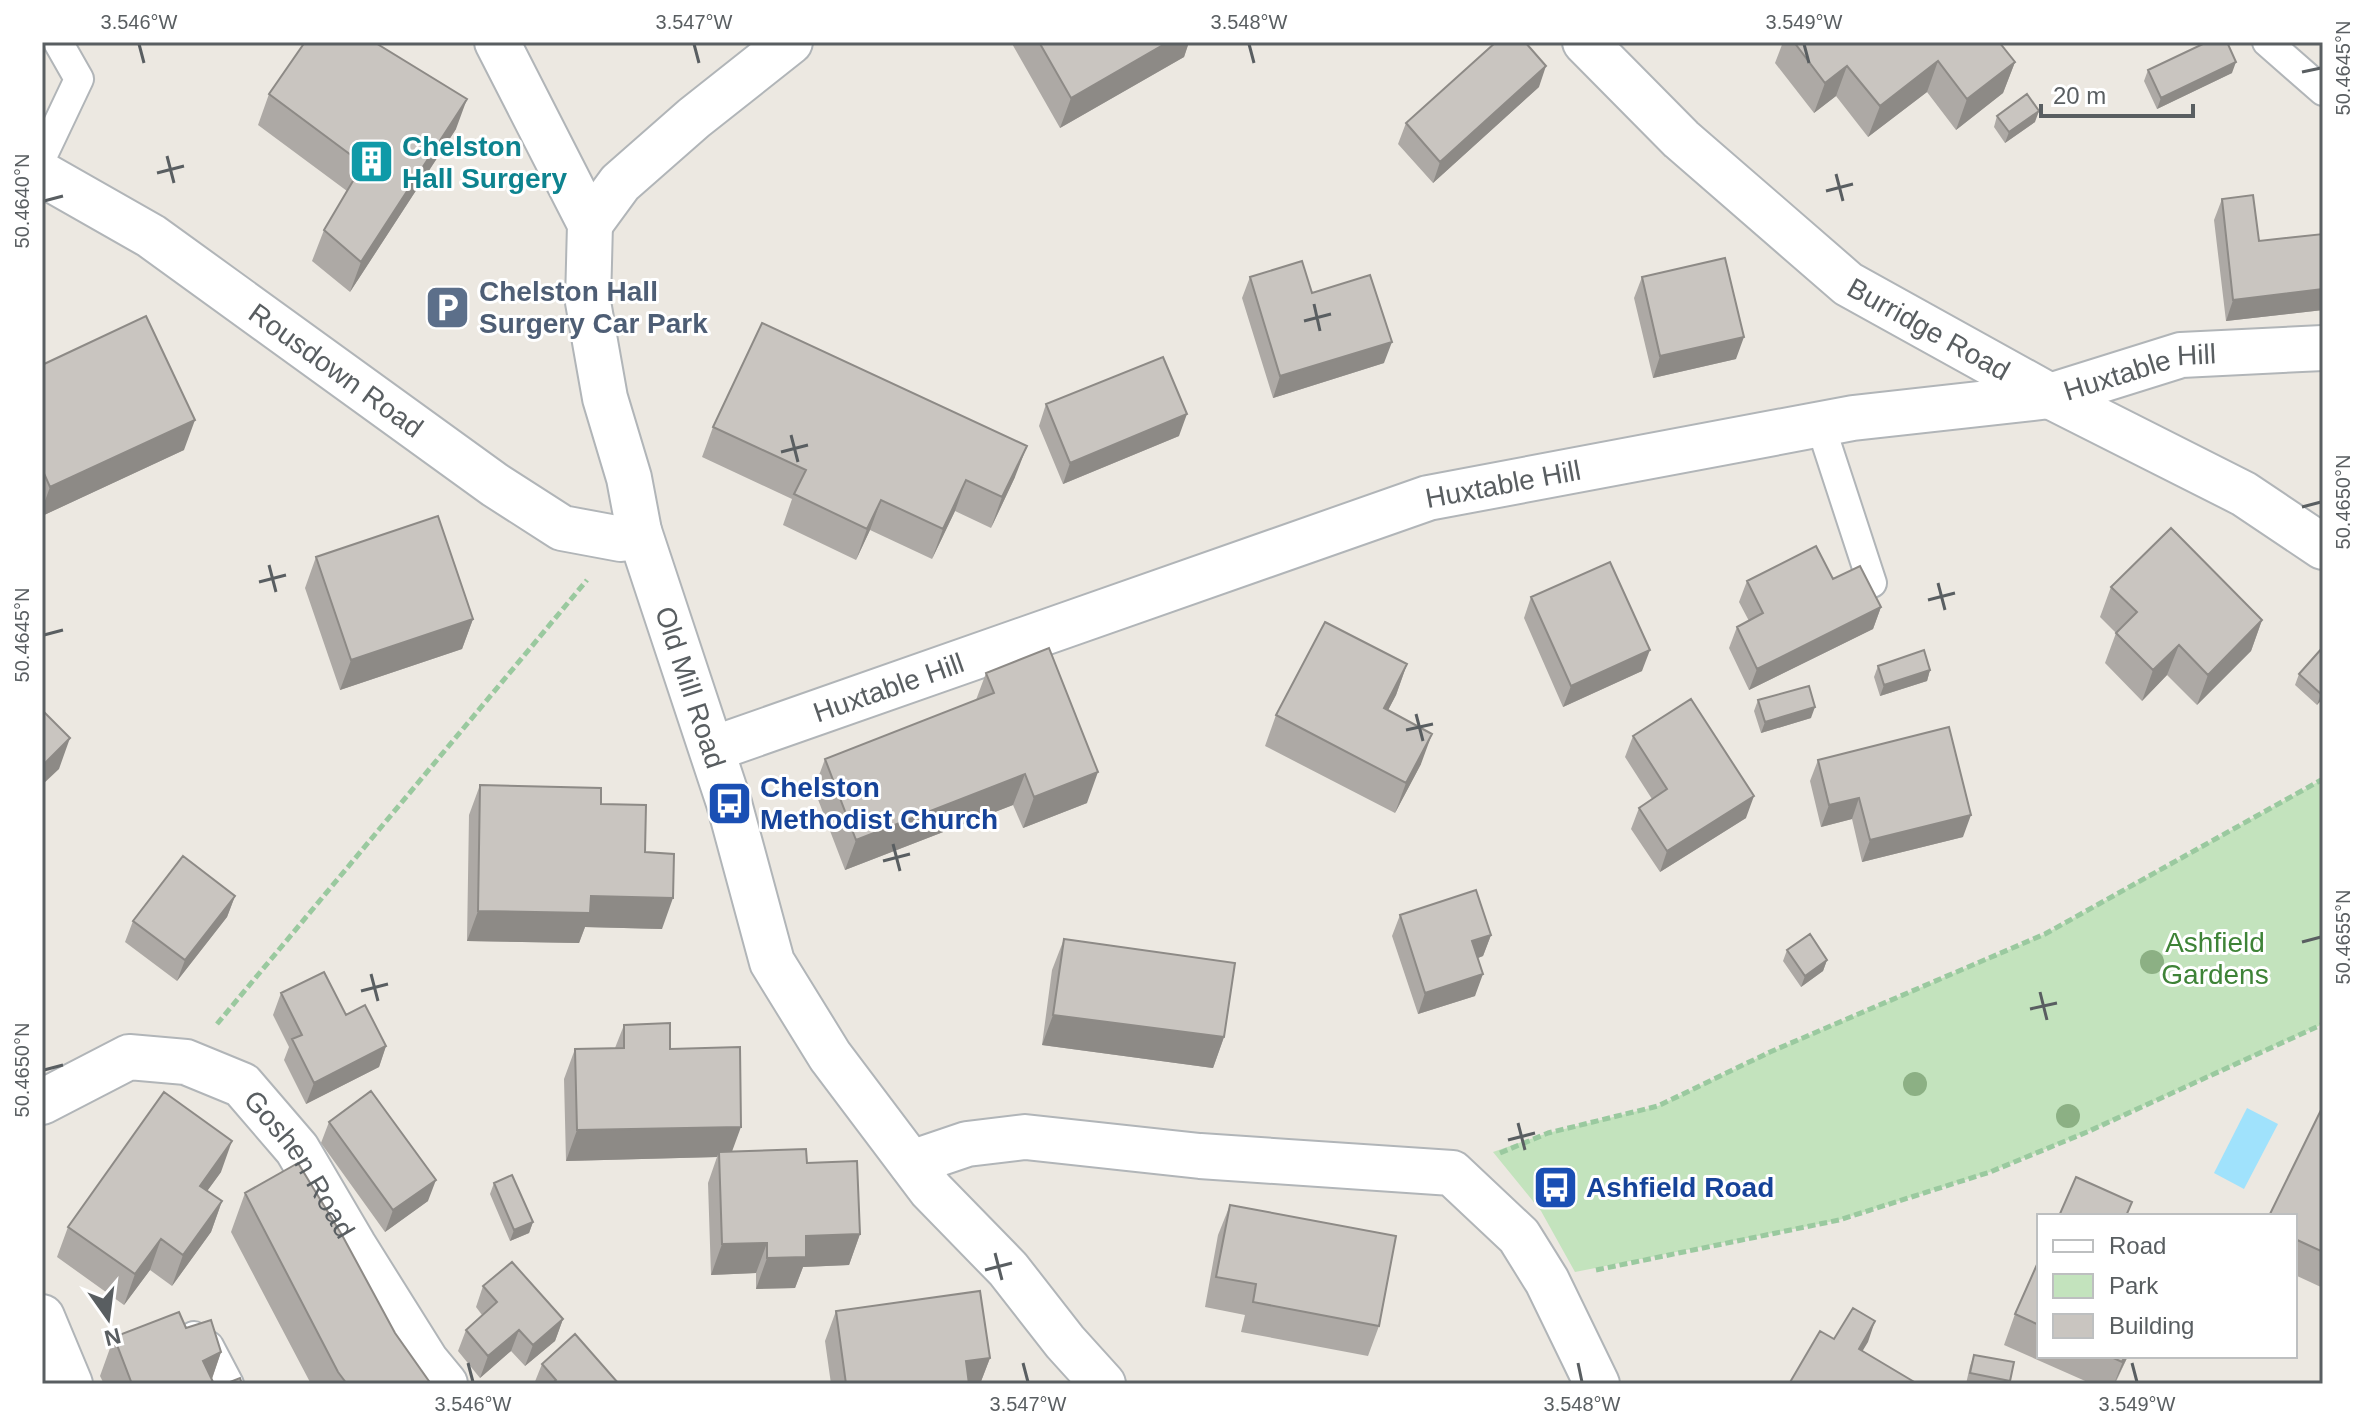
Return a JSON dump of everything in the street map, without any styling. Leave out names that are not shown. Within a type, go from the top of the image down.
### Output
[{"type":"street","name":"Old Mill Road","points":[[497,42],[590,224],[588,302],[605,398],[629,478],[630,535],[713,749],[772,962],[830,1056],[931,1190],[1008,1269],[1065,1342],[1103,1384]]},
{"type":"street","points":[[590,224],[620,183],[694,118],[790,42]]},
{"type":"street","name":"Burridge Road","points":[[1585,42],[1681,139],[1848,284],[2050,396],[2244,494],[2323,547]]},
{"type":"street","name":"Rousdown Road","points":[[42,174],[151,236],[495,485],[562,528],[630,535]]},
{"type":"street","name":"Huxtable Hill","points":[[713,749],[1428,498],[1853,418],[2050,396],[2181,355],[2323,348]]},
{"type":"street","name":"Goshen Road","points":[[42,1102],[129,1057],[186,1062],[242,1085],[297,1149],[426,1361],[445,1384]]},
{"type":"street","points":[[911,1163],[967,1144],[1025,1137],[1200,1156],[1452,1173],[1519,1236],[1547,1281],[1597,1384]]},
{"type":"street","points":[[42,1317],[70,1384]]},
{"type":"lane","points":[[42,157],[79,79],[58,42]]},
{"type":"lane","points":[[2267,42],[2323,91]]},
{"type":"lane","points":[[1820,424],[1872,583]]},
{"type":"lane","points":[[180,1326],[209,1346],[229,1384]]},
{"type":"path","points":[[186,1062],[630,535]]},
{"type":"path","points":[[1452,1173],[1548,1133],[1658,1106],[1770,1052],[2045,934],[2323,779]]},
{"type":"path","points":[[1547,1281],[1839,1220],[1990,1172],[2185,1089],[2323,1024]]},
{"type":"green space","name":"Ashfield Gardens","points":[[2323,779],[2323,1024],[2087,1132],[1990,1172],[1839,1220],[1575,1272],[1541,1211],[1493,1152],[1548,1133],[1658,1106],[1770,1052],[2045,934]]},
{"type":"water","points":[[2247,1108],[2278,1124],[2244,1189],[2214,1173]]},
{"type":"building","name":"Chelston Hall Surgery","points":[[305,42],[374,42],[467,99],[361,262],[324,230],[363,164],[269,94]]},
{"type":"building","points":[[1039,42],[1168,42],[1071,98]]},
{"type":"building","points":[[1496,42],[1525,42],[1546,66],[1440,162],[1406,123]]},
{"type":"building","points":[[1794,42],[1999,42],[2015,62],[1967,99],[1938,61],[1880,106],[1847,66],[1825,83]]},
{"type":"building","points":[[2207,42],[2227,42],[2236,62],[2161,98],[2148,70]]},
{"type":"building","points":[[2027,94],[2039,111],[2009,132],[1997,116]]},
{"type":"building","points":[[2253,195],[2259,241],[2323,234],[2323,289],[2233,300],[2222,199]]},
{"type":"building","points":[[1725,258],[1744,337],[1660,356],[1642,277]]},
{"type":"building","points":[[1302,261],[1312,293],[1370,275],[1392,342],[1280,376],[1250,277]]},
{"type":"building","points":[[146,316],[195,420],[50,487],[42,469],[42,365]]},
{"type":"building","points":[[762,323],[1027,446],[1002,497],[966,480],[943,529],[881,500],[867,529],[794,494],[806,470],[713,427]]},
{"type":"building","points":[[1163,357],[1187,414],[1070,463],[1046,404]]},
{"type":"building","points":[[438,516],[473,619],[351,660],[316,557]]},
{"type":"building","points":[[2171,528],[2262,620],[2208,675],[2179,645],[2153,670],[2116,633],[2137,612],[2111,587]]},
{"type":"building","points":[[1816,546],[1833,579],[1860,566],[1881,607],[1757,669],[1737,627],[1763,613],[1747,581]]},
{"type":"building","points":[[1610,562],[1650,650],[1571,686],[1531,597]]},
{"type":"building","points":[[1325,622],[1407,664],[1384,708],[1432,734],[1406,783],[1276,715]]},
{"type":"building","points":[[2323,647],[2323,692],[2321,694],[2299,674]]},
{"type":"building","points":[[1049,648],[1098,772],[1034,797],[1025,774],[856,840],[825,759],[994,693],[986,673]]},
{"type":"building","points":[[1924,650],[1930,670],[1884,685],[1878,666]]},
{"type":"building","points":[[1809,686],[1815,707],[1765,722],[1758,700]]},
{"type":"building","points":[[1691,699],[1754,796],[1667,851],[1639,808],[1667,789],[1633,736]]},
{"type":"building","points":[[42,710],[70,738],[42,766]]},
{"type":"building","points":[[1949,727],[1971,815],[1870,840],[1859,798],[1829,805],[1818,760]]},
{"type":"building","points":[[480,785],[601,788],[601,804],[646,805],[645,852],[674,854],[673,898],[591,896],[590,913],[478,911]]},
{"type":"building","points":[[183,856],[235,896],[185,960],[133,921]]},
{"type":"building","points":[[1476,890],[1491,935],[1472,941],[1483,974],[1425,993],[1400,915]]},
{"type":"building","points":[[1810,934],[1827,960],[1805,976],[1787,950]]},
{"type":"building","points":[[1064,939],[1235,963],[1224,1037],[1053,1015]]},
{"type":"building","points":[[324,972],[346,1015],[365,1005],[386,1046],[314,1083],[292,1039],[302,1035],[281,993]]},
{"type":"building","points":[[670,1023],[670,1049],[740,1047],[741,1127],[577,1130],[575,1049],[624,1048],[624,1025]]},
{"type":"building","points":[[371,1091],[436,1180],[393,1210],[329,1122]]},
{"type":"building","points":[[164,1092],[232,1141],[200,1186],[222,1201],[183,1255],[161,1239],[135,1274],[68,1227]]},
{"type":"building","points":[[2323,1106],[2323,1252],[2297,1240],[2297,1214],[2270,1214]]},
{"type":"building","points":[[806,1149],[807,1163],[857,1161],[860,1234],[806,1236],[806,1257],[767,1258],[767,1243],[722,1244],[719,1152]]},
{"type":"building","points":[[298,1163],[342,1235],[395,1333],[431,1384],[347,1384],[338,1372],[245,1193]]},
{"type":"building","points":[[512,1175],[533,1222],[514,1230],[494,1183]]},
{"type":"building","points":[[2076,1177],[2132,1202],[2127,1214],[2060,1214]]},
{"type":"building","points":[[1230,1205],[1396,1236],[1379,1326],[1253,1302],[1256,1284],[1216,1277]]},
{"type":"building","points":[[512,1262],[563,1319],[533,1345],[519,1330],[488,1356],[466,1330],[497,1302],[483,1286]]},
{"type":"building","points":[[2037,1264],[2037,1324],[2015,1314]]},
{"type":"building","points":[[980,1291],[990,1358],[966,1361],[969,1384],[846,1384],[836,1311]]},
{"type":"building","points":[[1853,1308],[1875,1321],[1859,1349],[1916,1384],[1789,1384],[1820,1331],[1834,1339]]},
{"type":"building","points":[[179,1312],[186,1328],[211,1320],[221,1352],[203,1361],[214,1384],[132,1384],[114,1337]]},
{"type":"building","points":[[575,1334],[619,1384],[552,1384],[556,1380],[542,1364]]},
{"type":"building","points":[[1974,1355],[2014,1362],[2010,1381],[1970,1373]]},
{"type":"building","points":[[240,1378],[242,1384],[225,1384]]},
{"type":"place","name":"Chelston Hall Surgery","points":[[371,162]]},
{"type":"place","name":"Chelston Hall Surgery Car Park","points":[[448,307]]},
{"type":"place","name":"Chelston Methodist Church","points":[[729,803]]},
{"type":"place","name":"Ashfield Road","points":[[1555,1187]]}]
